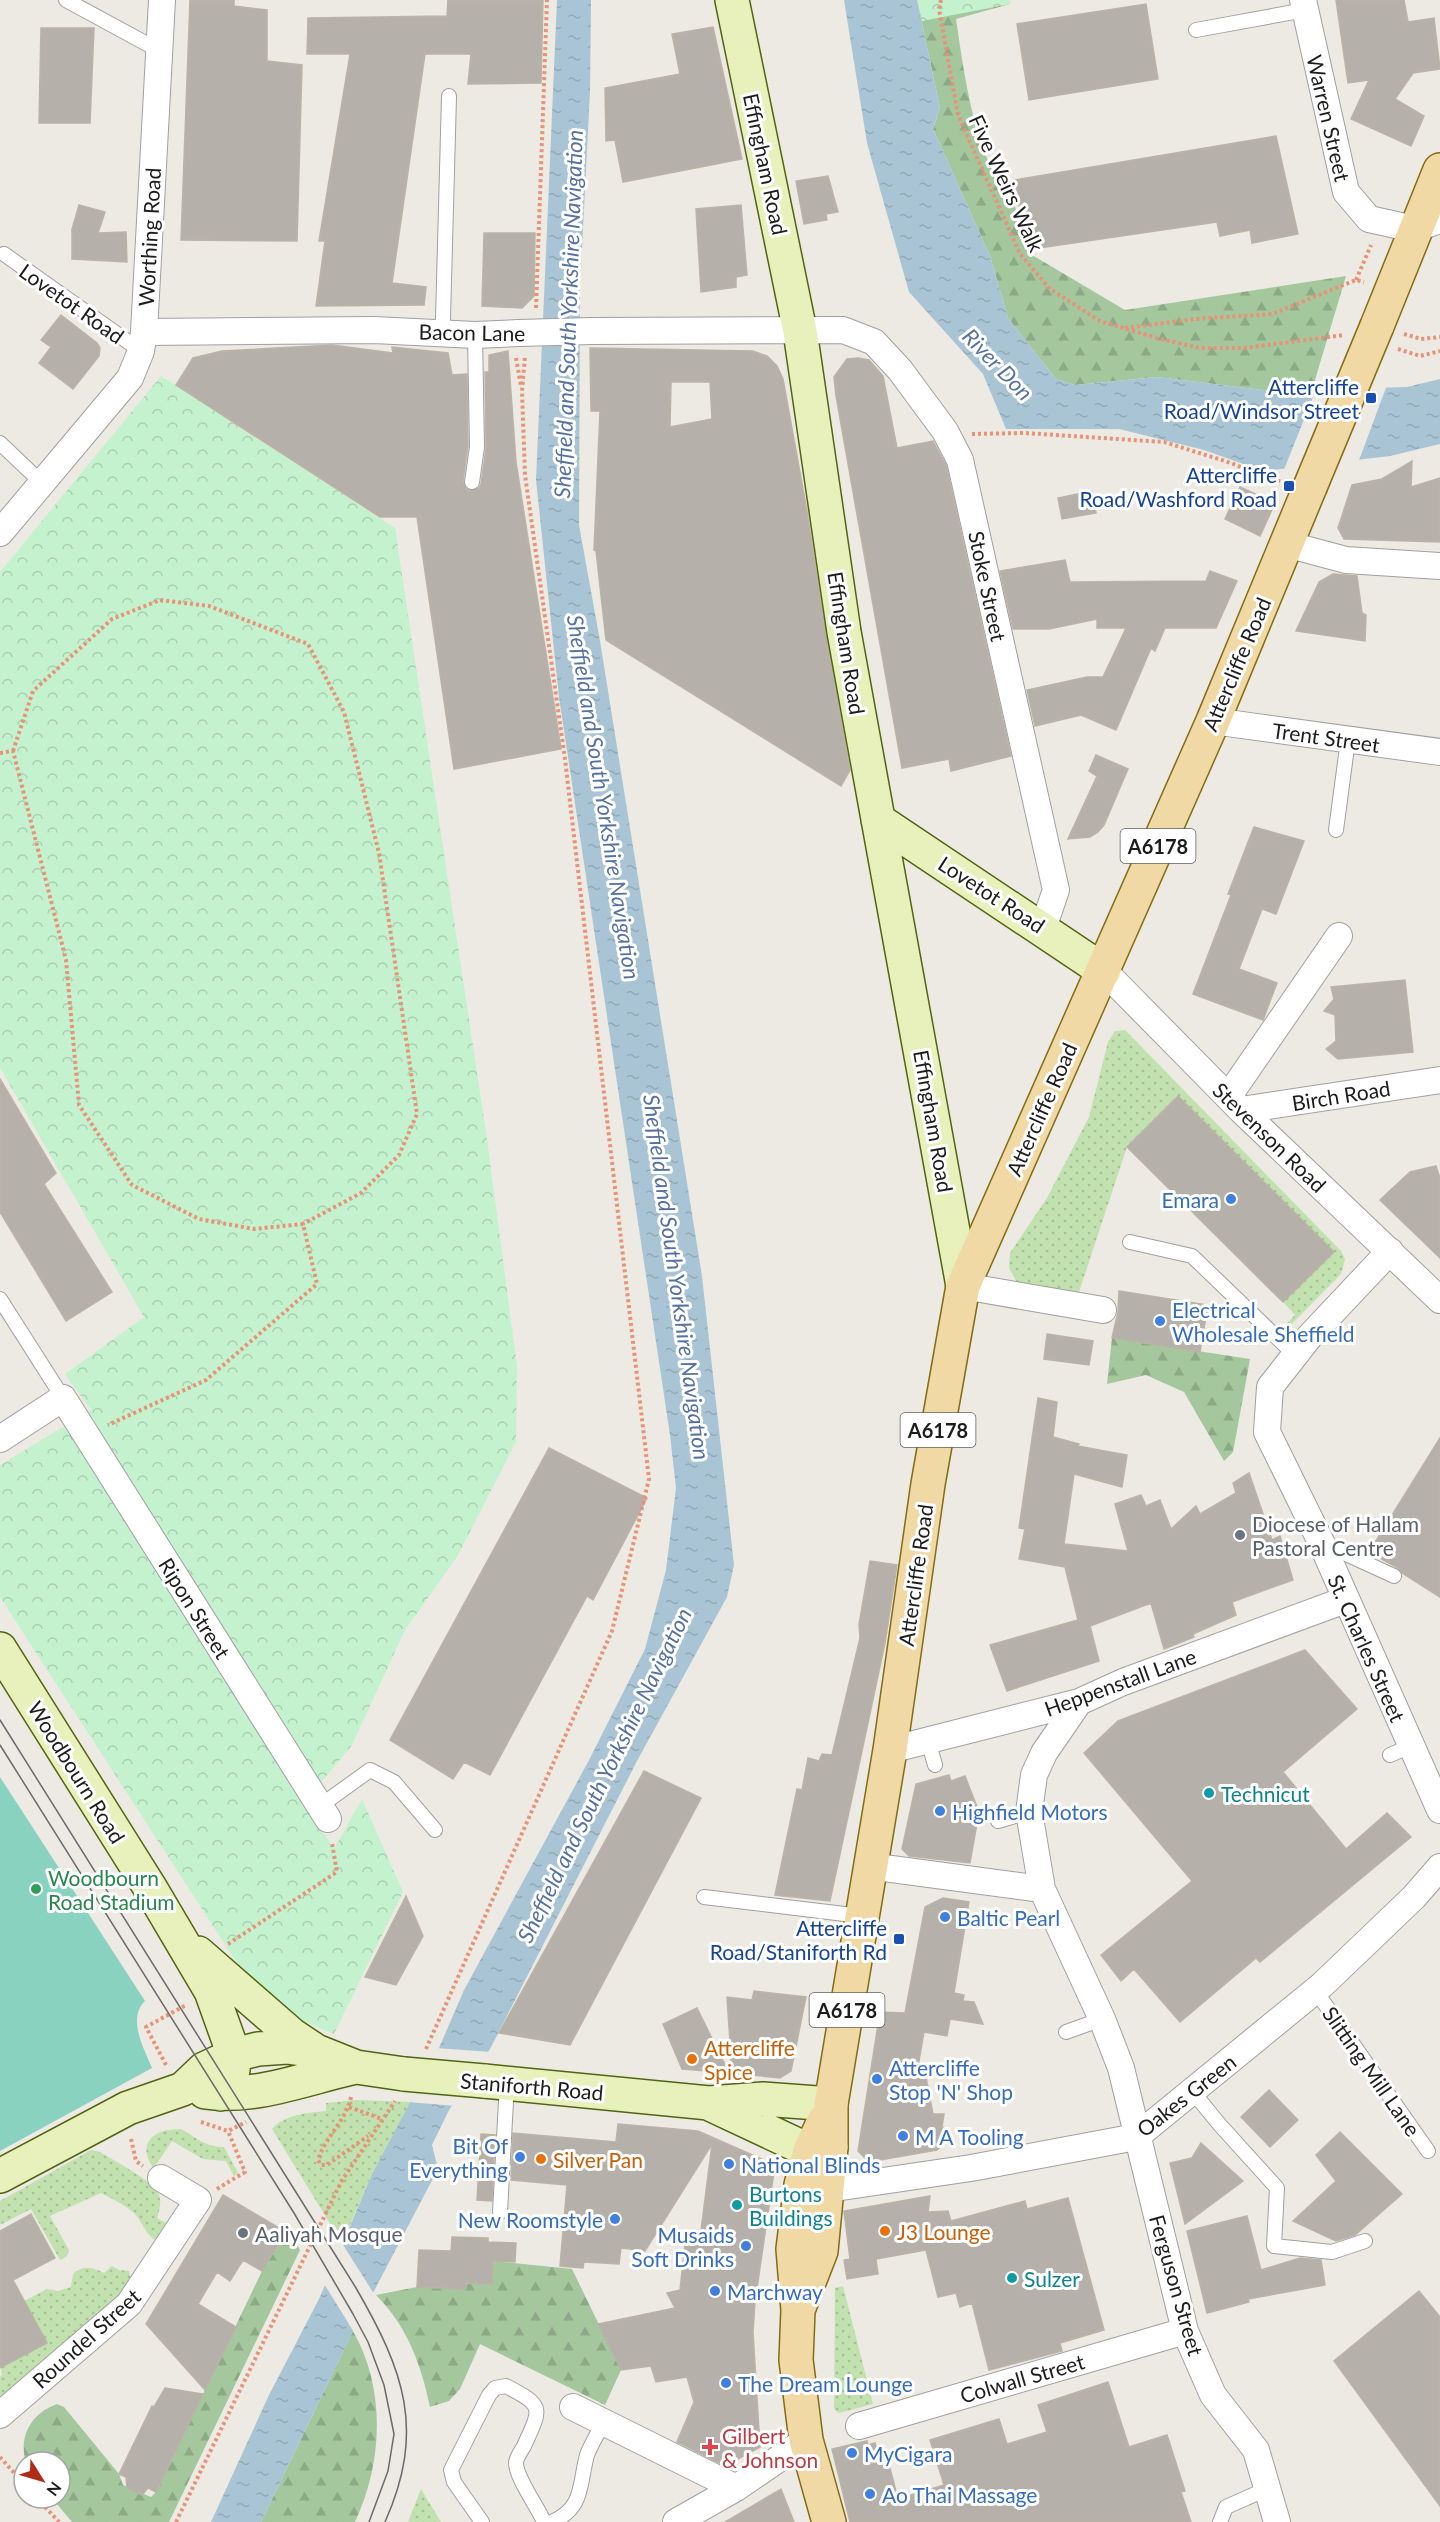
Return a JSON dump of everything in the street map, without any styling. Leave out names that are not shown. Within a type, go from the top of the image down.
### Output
[{"type":"main road","name":"Effingham Road","points":[[732,0],[800,331],[844,632],[963,1286]]},
{"type":"main road","name":"Attercliffe Road","points":[[829,2522],[806,2440],[796,2360],[798,2310],[793,2249],[801,2185],[821,2149],[831,2104],[890,1750],[928,1484],[963,1286],[1104,971],[1213,721],[1309,489],[1427,225],[1440,170]]},
{"type":"main road","name":"Lovetot Road","points":[[879,820],[1104,971]]},
{"type":"main road","points":[[894,903],[918,871],[937,858]]},
{"type":"main road","name":"Woodbourn Road","points":[[0,1649],[181,1938],[211,1991],[234,2055]]},
{"type":"main road","points":[[181,1938],[320,2062]]},
{"type":"main road","name":"Staniforth Road","points":[[181,2090],[204,2068],[234,2055],[258,2049],[287,2047],[320,2062],[409,2075],[709,2103],[763,2099],[831,2104]]},
{"type":"main road","points":[[220,2094],[228,2084],[233,2070],[234,2055]]},
{"type":"main road","name":"Staniforth Road","points":[[0,2176],[128,2108],[181,2090],[220,2094],[279,2088],[320,2062]]},
{"type":"main road","name":"Staniforth Road","points":[[709,2103],[821,2149]]},
{"type":"main road","name":"Attercliffe Road","points":[[798,2310],[821,2251],[828,2189],[821,2149]]},
{"type":"street","name":"Worthing Road","points":[[0,533],[130,378],[142,342],[162,0]]},
{"type":"street","name":"Warren Street","points":[[1304,5],[1346,192],[1369,219],[1380,222],[1427,225]]},
{"type":"street","name":"Bacon Lane","points":[[142,342],[375,330],[519,338],[592,331],[800,331]]},
{"type":"street","name":"Stoke Street","points":[[800,331],[843,330],[874,342],[900,370],[949,440],[960,460],[1056,891],[1043,928]]},
{"type":"street","points":[[1286,544],[1346,560],[1440,566]]},
{"type":"street","name":"Trent Street","points":[[1213,721],[1440,752]]},
{"type":"street","points":[[1235,1104],[1339,936]]},
{"type":"street","name":"Stevenson Road","points":[[1104,971],[1235,1104],[1440,1300]]},
{"type":"street","name":"Birch Road","points":[[1235,1104],[1440,1080]]},
{"type":"street","name":"St. Charles Street","points":[[1390,1251],[1295,1355],[1270,1387],[1267,1432],[1345,1600],[1401,1751],[1440,1810]]},
{"type":"street","points":[[963,1286],[1103,1311]]},
{"type":"street","points":[[0,1439],[63,1398]]},
{"type":"street","name":"Ripon Street","points":[[63,1398],[324,1812]]},
{"type":"street","name":"Heppenstall Lane","points":[[890,1750],[1079,1702],[1123,1682],[1345,1600]]},
{"type":"street","name":"Ferguson Street","points":[[1079,1702],[1044,1753],[1034,1775],[1029,1812],[1042,1889],[1102,2019],[1121,2068],[1185,2331],[1213,2396],[1256,2450],[1269,2488],[1277,2522]]},
{"type":"street","points":[[869,1866],[1042,1889]]},
{"type":"street","name":"Oakes Green","points":[[828,2189],[971,2168],[1136,2137],[1315,1990],[1414,1897],[1440,1868]]},
{"type":"street","points":[[161,2178],[198,2200]]},
{"type":"street","name":"Roundel Street","points":[[0,2415],[129,2304],[198,2200]]},
{"type":"street","name":"Colwall Street","points":[[859,2426],[904,2404],[963,2386],[1185,2331]]},
{"type":"street","points":[[573,2407],[736,2488]]},
{"type":"street","points":[[676,2522],[736,2488],[806,2440]]},
{"type":"lane","points":[[66,0],[160,51]]},
{"type":"lane","points":[[1196,30],[1304,5]]},
{"type":"lane","points":[[441,333],[449,96]]},
{"type":"lane","name":"Lovetot Road","points":[[4,254],[142,342]]},
{"type":"lane","points":[[472,482],[477,447],[475,335]]},
{"type":"lane","points":[[0,443],[42,483]]},
{"type":"lane","points":[[1336,830],[1348,740]]},
{"type":"lane","points":[[1130,1242],[1192,1256],[1295,1355]]},
{"type":"lane","points":[[0,1299],[63,1398]]},
{"type":"lane","points":[[1320,1542],[1394,1576]]},
{"type":"lane","points":[[928,1740],[935,1765]]},
{"type":"lane","points":[[324,1812],[370,1770],[394,1782],[435,1830]]},
{"type":"lane","points":[[998,1821],[1029,1812]]},
{"type":"lane","points":[[704,1898],[861,1916]]},
{"type":"lane","name":"Slitting Mill Lane","points":[[1315,1990],[1428,2151]]},
{"type":"lane","points":[[1066,2032],[1102,2019]]},
{"type":"lane","points":[[495,2082],[500,2212]]},
{"type":"lane","points":[[1192,2091],[1277,2188],[1274,2246],[1332,2252],[1365,2241]]},
{"type":"lane","points":[[482,2522],[454,2482],[451,2470],[489,2395],[495,2388],[506,2386],[532,2400],[537,2409],[534,2424],[516,2462],[518,2472],[544,2522]]},
{"type":"lane","points":[[552,2522],[563,2517],[576,2504],[588,2453],[604,2421]]},
{"type":"lane","points":[[1220,2522],[1226,2507],[1269,2488]]},
{"type":"path","points":[[535,309],[538,288],[547,0]]},
{"type":"path","name":"Five Weirs Walk","points":[[941,0],[939,9],[958,115],[1020,254],[1050,289],[1100,321],[1200,348],[1244,348],[1379,335],[1420,356],[1440,351]]},
{"type":"path","points":[[1356,280],[1380,222]]},
{"type":"path","points":[[1121,328],[1195,319],[1272,314],[1356,280],[1369,284]]},
{"type":"path","points":[[1379,335],[1421,339],[1440,337]]},
{"type":"path","points":[[176,2522],[341,2182],[409,2075],[612,1631],[649,1479],[565,759],[525,475],[519,338]]},
{"type":"path","points":[[519,338],[522,391]]},
{"type":"path","points":[[949,440],[966,435],[1025,433],[1164,442],[1309,489]]},
{"type":"path","points":[[160,600],[209,606],[308,644],[344,712],[379,853],[417,1114],[399,1155],[361,1193],[303,1224],[254,1229],[199,1219],[132,1185],[79,1105],[66,960],[13,751],[33,691],[112,619],[160,600]]},
{"type":"path","points":[[0,753],[13,751]]},
{"type":"path","points":[[88,1438],[117,1420],[206,1380],[317,1284],[303,1224]]},
{"type":"path","points":[[205,1959],[337,1872],[324,1812]]},
{"type":"path","points":[[181,2090],[146,2027],[189,2003]]},
{"type":"path","points":[[356,2067],[349,2106],[321,2150],[318,2160],[321,2165],[327,2165],[371,2134]]},
{"type":"path","points":[[349,2106],[382,2119]]},
{"type":"path","points":[[129,2129],[136,2162],[161,2178]]},
{"type":"path","points":[[198,2200],[245,2172],[228,2131]]},
{"type":"path","points":[[0,2457],[12,2470]]},
{"type":"path","points":[[48,2510],[58,2522]]},
{"type":"green space","points":[[917,0],[1009,0],[1010,4],[956,19],[974,119],[995,176],[1007,176],[1027,252],[1125,310],[1346,276],[1312,390],[1271,391],[1157,377],[1075,385],[1056,379],[1008,318],[990,256],[933,129],[940,108]]},
{"type":"green space","points":[[917,0],[1009,0],[1010,4],[922,21]]},
{"type":"green space","points":[[161,376],[395,528],[487,1139],[517,1366],[516,1442],[457,1557],[405,1630],[352,1745],[304,1803],[334,1849],[362,1799],[403,1892],[334,2034],[286,2014],[237,1963],[0,1597],[0,1465],[91,1410],[65,1374],[144,1317],[0,1068],[0,572]]},
{"type":"green space","points":[[1125,1030],[1341,1251],[1345,1259],[1341,1274],[1281,1335],[1278,1332],[1295,1315],[1283,1302],[1334,1252],[1177,1096],[1127,1147],[1078,1295],[1018,1284],[1009,1268],[1010,1253],[1047,1198],[1089,1117],[1108,1042],[1115,1031]]},
{"type":"green space","points":[[1112,1338],[1250,1359],[1233,1452],[1224,1461],[1184,1392],[1146,1375],[1107,1384]]},
{"type":"green space","name":"Woodbourn Road Stadium","points":[[0,1777],[145,2001],[137,2016],[137,2025],[152,2068],[0,2151]]},
{"type":"green space","points":[[356,2100],[411,2102],[372,2174],[342,2243],[272,2129],[290,2117],[326,2111],[326,2103]]},
{"type":"green space","points":[[181,2129],[207,2144],[224,2147],[238,2173],[234,2176],[226,2161],[203,2159],[172,2141],[154,2168],[147,2153],[151,2138],[163,2131]]},
{"type":"green space","points":[[91,2150],[100,2152],[132,2171],[155,2189],[160,2201],[157,2218],[166,2223],[155,2240],[134,2213],[101,2193],[50,2216],[69,2250],[67,2256],[60,2260],[31,2209],[0,2225],[0,2201]]},
{"type":"green space","points":[[286,2232],[292,2236],[300,2250],[169,2522],[72,2522],[62,2510],[72,2510],[72,2450],[24,2450],[26,2435],[34,2419],[57,2404],[64,2407],[119,2474],[123,2485],[151,2497],[156,2492],[262,2271]]},
{"type":"green space","points":[[493,2261],[572,2269],[621,2370],[605,2405],[480,2344],[460,2389],[449,2401],[430,2407],[411,2346],[396,2320],[376,2295],[417,2287],[466,2288],[466,2283],[491,2284]]},
{"type":"green space","points":[[112,2266],[119,2270],[129,2271],[131,2279],[124,2292],[0,2398],[0,2377],[2,2375],[0,2364],[24,2301],[47,2289],[58,2291],[71,2287],[73,2274],[80,2269],[92,2268],[104,2273]]},
{"type":"green space","points":[[843,2286],[873,2404],[839,2413],[834,2409],[835,2288]]},
{"type":"green space","points":[[353,2331],[364,2353],[371,2377],[376,2401],[377,2426],[371,2475],[355,2522],[261,2522]]},
{"type":"green space","points":[[421,2489],[441,2522],[408,2522]]},
{"type":"water","name":"Sheffield and South Yorkshire Navigation","points":[[557,0],[591,0],[590,91],[580,289],[579,525],[600,641],[702,1276],[734,1565],[727,1597],[637,1761],[490,2049],[449,2110],[432,2145],[438,2169],[353,2331],[261,2522],[211,2522],[269,2395],[320,2297],[372,2174],[439,2048],[464,1990],[588,1762],[645,1649],[666,1570],[676,1488],[670,1435],[559,697],[536,480]]},
{"type":"water","name":"River Don","points":[[844,0],[917,0],[940,108],[933,129],[990,256],[1008,318],[1056,379],[1075,385],[1157,377],[1271,391],[1407,387],[1440,379],[1440,444],[1390,456],[1263,471],[1204,450],[1119,429],[1006,429],[983,374],[909,292],[867,143]]},
{"type":"pier","points":[[1387,385],[1358,463],[1283,472],[1317,387]]},
{"type":"pier","points":[[436,2048],[491,2052],[456,2106],[408,2102]]},
{"type":"pier","points":[[340,2240],[376,2297],[355,2334],[323,2282]]},
{"type":"building","points":[[190,0],[234,0],[234,6],[267,10],[267,61],[302,65],[297,241],[181,240]]},
{"type":"building","points":[[448,0],[543,0],[541,83],[468,84],[471,54],[425,54],[392,283],[426,287],[424,305],[316,306],[325,241],[319,241],[350,54],[307,54],[308,18],[447,16]]},
{"type":"building","points":[[1336,0],[1404,0],[1408,22],[1434,18],[1440,69],[1413,73],[1395,99],[1424,116],[1411,146],[1351,119],[1369,80],[1348,83]]},
{"type":"building","points":[[1146,4],[1158,79],[1029,100],[1017,24]]},
{"type":"building","points":[[713,27],[742,159],[623,182],[615,140],[606,141],[605,88],[680,74],[672,34]]},
{"type":"building","points":[[41,28],[94,28],[90,123],[39,123]]},
{"type":"building","points":[[1276,136],[1298,234],[1252,243],[1250,230],[1220,236],[1217,222],[1026,250],[1015,180]]},
{"type":"building","points":[[828,176],[838,212],[826,214],[827,220],[804,224],[796,181]]},
{"type":"building","points":[[79,205],[105,212],[98,233],[126,232],[127,262],[72,259],[72,229]]},
{"type":"building","points":[[741,205],[747,275],[736,277],[736,287],[701,292],[696,209]]},
{"type":"building","points":[[484,233],[535,233],[534,296],[522,308],[482,306]]},
{"type":"building","points":[[61,315],[97,343],[100,348],[99,356],[73,389],[39,363],[51,347],[41,340]]},
{"type":"building","points":[[332,345],[393,353],[392,347],[448,353],[452,375],[467,374],[468,446],[463,481],[466,489],[471,491],[479,488],[481,484],[486,448],[485,372],[489,372],[489,355],[508,351],[516,462],[561,749],[454,769],[417,517],[380,517],[176,385],[193,358],[222,351]]},
{"type":"building","points":[[590,348],[753,351],[767,356],[777,366],[783,379],[807,511],[850,770],[841,786],[606,640],[596,551],[594,550],[600,411],[591,411]],"holes":[[[671,382],[710,382],[712,419],[670,427]]]},
{"type":"building","points":[[847,359],[869,360],[883,376],[897,448],[933,441],[946,465],[1011,756],[951,771],[949,759],[902,768],[836,396],[834,377]]},
{"type":"building","points":[[1412,461],[1411,487],[1440,478],[1440,542],[1344,539],[1338,528],[1352,485],[1382,479]]},
{"type":"building","points":[[1240,487],[1275,503],[1260,536],[1225,519]]},
{"type":"building","points":[[1092,491],[1096,513],[1062,519],[1058,498]]},
{"type":"building","points":[[1065,560],[1070,582],[1206,581],[1210,571],[1237,581],[1216,628],[1165,628],[1155,651],[1151,648],[1116,730],[1081,715],[1035,726],[1027,690],[1087,677],[1103,677],[1126,628],[1097,628],[1097,619],[1049,629],[1013,629],[1000,571]]},
{"type":"building","points":[[1333,574],[1357,576],[1362,613],[1366,615],[1365,641],[1296,631],[1319,582]]},
{"type":"building","points":[[1096,755],[1128,769],[1104,825],[1098,832],[1090,837],[1068,839],[1097,776],[1089,771]]},
{"type":"building","points":[[1254,827],[1304,841],[1276,914],[1262,909],[1239,969],[1277,983],[1263,1020],[1193,994]]},
{"type":"building","points":[[1405,980],[1413,1052],[1338,1059],[1326,1049],[1336,1041],[1335,1015],[1324,1011],[1334,999],[1331,987]]},
{"type":"building","points":[[0,1079],[56,1173],[44,1184],[112,1292],[66,1321],[0,1212]]},
{"type":"building","name":"Emara","points":[[1178,1096],[1334,1252],[1283,1302],[1127,1147]]},
{"type":"building","points":[[1436,1166],[1440,1178],[1440,1258],[1380,1200],[1410,1172]]},
{"type":"building","name":"Electrical Wholesale Sheffield","points":[[1119,1291],[1208,1305],[1200,1352],[1112,1338],[1118,1312]]},
{"type":"building","points":[[1047,1334],[1093,1341],[1089,1365],[1044,1359]]},
{"type":"building","points":[[1038,1398],[1057,1402],[1053,1437],[1079,1444],[1078,1446],[1127,1455],[1122,1487],[1074,1474],[1064,1544],[1128,1551],[1115,1504],[1141,1495],[1146,1506],[1160,1500],[1171,1529],[1196,1506],[1200,1514],[1236,1493],[1233,1483],[1249,1473],[1272,1540],[1280,1536],[1293,1580],[1232,1602],[1236,1615],[1193,1634],[1194,1637],[1164,1649],[1151,1603],[1090,1626],[1099,1661],[1007,1691],[990,1645],[1078,1620],[1065,1567],[1019,1559],[1025,1529],[1019,1528]]},
{"type":"building","points":[[1440,1438],[1440,1597],[1402,1573],[1398,1568],[1369,1552]]},
{"type":"building","points":[[549,1448],[647,1498],[593,1600],[587,1596],[490,1775],[464,1762],[453,1779],[390,1740]]},
{"type":"building","points":[[870,1561],[897,1565],[885,1643],[830,1901],[775,1895],[797,1789],[802,1790],[808,1758],[819,1761],[822,1754],[832,1755],[860,1638],[859,1624]]},
{"type":"building","name":"Technicut","points":[[1305,1650],[1357,1709],[1283,1772],[1346,1849],[1387,1813],[1411,1837],[1260,1962],[1256,1958],[1180,2022],[1134,1969],[1121,1981],[1101,1955],[1192,1881],[1084,1753],[1118,1721]]},
{"type":"building","points":[[644,1771],[701,1798],[570,2045],[499,2033]]},
{"type":"building","name":"Highfield Motors","points":[[949,1775],[951,1781],[965,1776],[979,1812],[970,1863],[909,1856],[902,1849],[916,1784]]},
{"type":"building","points":[[406,1896],[423,1936],[396,1985],[365,1977]]},
{"type":"building","points":[[943,1898],[969,1902],[954,1993],[964,1995],[963,2001],[974,2002],[983,2024],[950,2019],[947,2036],[924,2032],[916,2078],[926,2077],[933,2114],[944,2114],[942,2127],[946,2128],[944,2144],[937,2150],[869,2162],[858,2151],[880,2012],[905,2013],[925,1907]]},
{"type":"building","points":[[754,1991],[806,1997],[791,2071],[780,2078],[732,2073],[727,1997],[752,2000]]},
{"type":"building","points":[[697,2008],[729,2073],[682,2069],[663,2024]]},
{"type":"building","points":[[1269,2090],[1298,2120],[1270,2147],[1241,2117]]},
{"type":"building","points":[[618,2124],[698,2131],[775,2165],[755,2302],[753,2332],[760,2447],[725,2466],[677,2442],[694,2402],[687,2377],[656,2382],[651,2366],[621,2370],[598,2324],[675,2308],[667,2293],[680,2290],[685,2244],[699,2246],[712,2144],[645,2251],[621,2248],[619,2264],[584,2262],[583,2268],[560,2266],[567,2185],[511,2180],[513,2133],[616,2142]]},
{"type":"building","points":[[1340,2132],[1402,2194],[1355,2235],[1336,2241],[1293,2221],[1336,2181],[1316,2155]]},
{"type":"building","points":[[481,2134],[495,2135],[492,2201],[477,2200]]},
{"type":"building","points":[[1201,2143],[1243,2181],[1185,2224],[1170,2163],[1192,2158]]},
{"type":"building","points":[[223,2195],[286,2232],[262,2271],[243,2260],[230,2281],[217,2272],[198,2304],[236,2327],[205,2390],[146,2324]]},
{"type":"building","name":"Sulzer","points":[[930,2196],[928,2212],[948,2211],[951,2221],[1025,2201],[1027,2209],[1068,2198],[1104,2330],[1060,2343],[1062,2351],[989,2370],[972,2303],[960,2307],[956,2293],[938,2297],[926,2250],[876,2259],[878,2274],[847,2279],[844,2260],[850,2259],[844,2211]]},
{"type":"building","points":[[31,2214],[55,2258],[13,2280],[47,2343],[0,2368],[0,2231]]},
{"type":"building","points":[[1247,2216],[1261,2270],[1300,2258],[1321,2260],[1325,2285],[1248,2299],[1249,2302],[1207,2313],[1187,2231]]},
{"type":"building","points":[[452,2237],[488,2238],[488,2242],[516,2243],[515,2262],[493,2261],[492,2284],[466,2283],[466,2289],[417,2287],[419,2250],[451,2251]]},
{"type":"building","points":[[1419,2291],[1440,2317],[1440,2506],[1334,2361]]},
{"type":"building","points":[[1108,2382],[1129,2447],[1167,2435],[1185,2491],[1181,2492],[1191,2522],[850,2522],[832,2449],[867,2441],[868,2445],[875,2443],[878,2455],[886,2453],[898,2499],[944,2485],[930,2440],[999,2419],[1007,2444],[1047,2432],[1038,2405]]},
{"type":"building","points":[[165,2388],[203,2394],[156,2492],[148,2488],[142,2495],[127,2488],[126,2477],[119,2474],[152,2406],[154,2407]]},
{"type":"building","points":[[781,2489],[794,2522],[725,2522]]},
{"type":"tram line","points":[[0,1720],[356,2288],[387,2347],[404,2402],[406,2429],[405,2458],[385,2522]]},
{"type":"tram line","points":[[0,1745],[294,2213],[368,2342],[384,2385],[394,2434],[388,2471],[369,2522]]},
{"type":"place","name":"Attercliffe Road/Windsor Street","points":[[1371,398]]},
{"type":"place","name":"Attercliffe Road/Washford Road","points":[[1289,486]]},
{"type":"place","name":"Emara","points":[[1231,1199]]},
{"type":"place","name":"Electrical Wholesale Sheffield","points":[[1160,1321]]},
{"type":"place","name":"Diocese of Hallam Pastoral Centre","points":[[1240,1535]]},
{"type":"place","name":"Technicut","points":[[1209,1793]]},
{"type":"place","name":"Highfield Motors","points":[[940,1811]]},
{"type":"place","name":"Woodbourn Road Stadium","points":[[36,1889]]},
{"type":"place","name":"Baltic Pearl","points":[[945,1917]]},
{"type":"place","name":"Attercliffe Road/Staniforth Rd","points":[[899,1939]]},
{"type":"place","name":"Attercliffe Spice","points":[[692,2059]]},
{"type":"place","name":"Attercliffe Stop 'N' Shop","points":[[877,2079]]},
{"type":"place","name":"M A Tooling","points":[[903,2136]]},
{"type":"place","name":"Bit Of Everything","points":[[520,2157]]},
{"type":"place","name":"Silver Pan","points":[[541,2159]]},
{"type":"place","name":"National Blinds","points":[[729,2164]]},
{"type":"place","name":"Burtons Buildings","points":[[737,2205]]},
{"type":"place","name":"New Roomstyle","points":[[615,2219]]},
{"type":"place","name":"J3 Lounge","points":[[885,2231]]},
{"type":"place","name":"Aaliyah Mosque","points":[[243,2233]]},
{"type":"place","name":"Musaids Soft Drinks","points":[[746,2246]]},
{"type":"place","name":"Sulzer","points":[[1012,2278]]},
{"type":"place","name":"Marchway","points":[[715,2291]]},
{"type":"place","name":"The Dream Lounge","points":[[726,2383]]},
{"type":"place","name":"Gilbert & Johnson","points":[[710,2447]]},
{"type":"place","name":"MyCigara","points":[[852,2453]]},
{"type":"place","name":"Ao Thai Massage","points":[[870,2494]]}]
